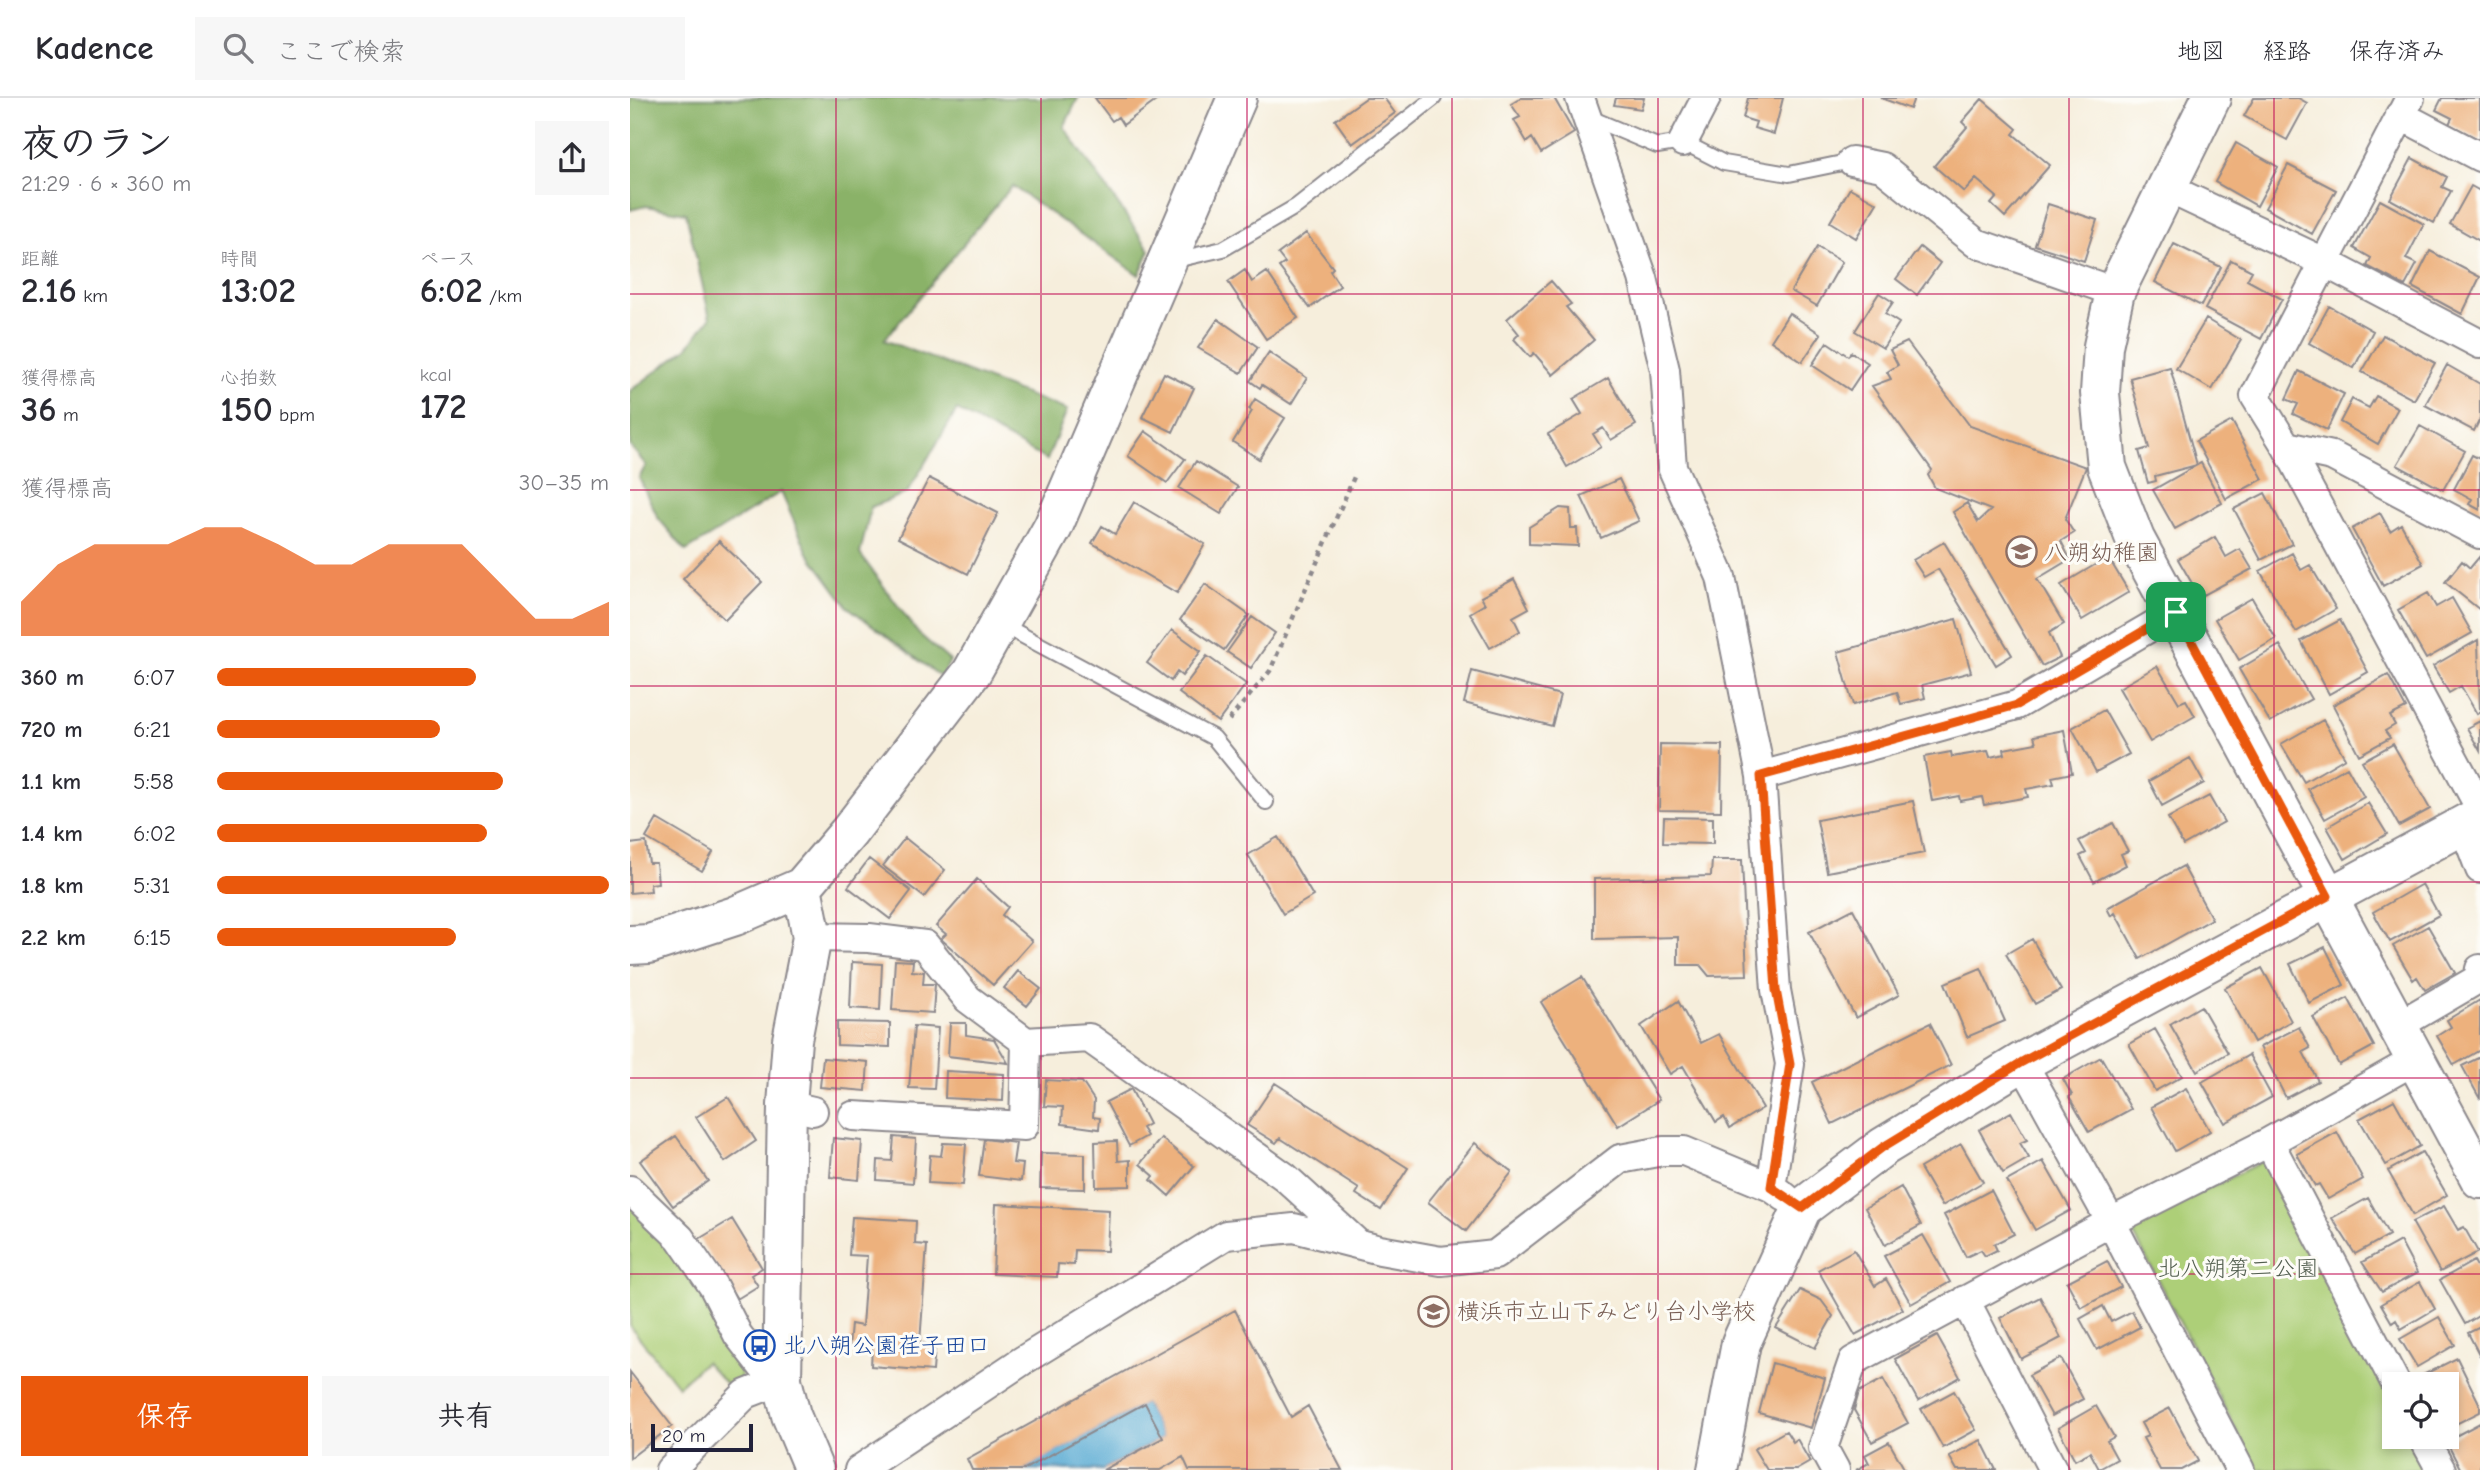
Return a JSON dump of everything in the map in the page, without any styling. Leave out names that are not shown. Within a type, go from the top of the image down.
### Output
[{"type":"street","points":[[630,945],[649,944],[736,916],[802,887],[858,822],[972,672],[1053,527],[1237,98]]},
{"type":"street","points":[[1683,142],[1706,98]]},
{"type":"street","points":[[2211,98],[2115,292],[2103,346],[2100,393],[2107,467],[2135,539],[2399,1025],[2415,1060],[2470,1138],[2480,1180]]},
{"type":"street","points":[[1584,107],[1643,278],[1665,370],[1672,467],[1721,577],[1761,776],[1776,990],[1790,1064],[1771,1187]]},
{"type":"street","points":[[2480,157],[2405,107],[2255,396],[2286,446],[2475,817],[2480,869]]},
{"type":"street","points":[[1852,161],[1882,167],[1976,243],[2115,292]]},
{"type":"street","points":[[2165,187],[2324,262],[2480,344]]},
{"type":"street","points":[[2286,446],[2332,456],[2480,534]]},
{"type":"street","points":[[1761,776],[2017,705],[2176,612]]},
{"type":"street","points":[[1717,1470],[1717,1457],[1741,1343],[1802,1208],[1883,1147],[2022,1062],[2475,817]]},
{"type":"street","points":[[779,1382],[800,1108],[792,1040],[812,937],[802,887]]},
{"type":"street","points":[[812,937],[869,938],[925,945],[968,999],[1026,1042],[1089,1038],[1285,1177],[1359,1245]]},
{"type":"street","points":[[2399,1025],[2478,979],[2480,969]]},
{"type":"street","points":[[853,1116],[1024,1126],[1026,1042]]},
{"type":"street","points":[[1835,1470],[1823,1448],[1853,1361],[2111,1222],[2269,1142],[2415,1060]]},
{"type":"street","points":[[2022,1062],[2111,1222],[2241,1470]]},
{"type":"street","points":[[2269,1142],[2390,1372]]},
{"type":"street","points":[[859,1470],[1022,1361],[1226,1235],[1294,1228],[1359,1245],[1441,1261],[1494,1255],[1620,1159],[1663,1151],[1684,1151],[1771,1187],[1802,1208]]},
{"type":"street","points":[[630,1190],[680,1238],[713,1286],[738,1335],[779,1382],[814,1470]]},
{"type":"street","points":[[1965,1300],[2053,1470]]},
{"type":"street","points":[[670,1470],[746,1394],[779,1382]]},
{"type":"street","points":[[2430,1449],[2441,1470]]},
{"type":"lane","points":[[1166,262],[1223,249],[1297,206],[1433,98]]},
{"type":"lane","points":[[1584,107],[1657,146],[1683,142],[1724,163],[1789,174],[1852,161]]},
{"type":"lane","points":[[999,623],[1214,738],[1266,802]]},
{"type":"path","points":[[1214,738],[1270,671],[1354,477]]},
{"type":"green space","points":[[630,98],[1078,98],[1064,127],[1150,250],[1139,275],[1012,186],[884,340],[1067,410],[1047,460],[957,410],[907,493],[871,507],[860,554],[918,633],[950,661],[941,677],[848,607],[808,553],[781,492],[686,551],[658,518],[639,478],[646,465],[630,446],[630,391],[687,348],[710,318],[686,213],[646,206],[630,210]]},
{"type":"green space","name":"北八朔第二公園","points":[[2267,1159],[2382,1382],[2382,1449],[2416,1449],[2427,1470],[2257,1470],[2130,1227]]},
{"type":"green space","points":[[630,1204],[669,1242],[744,1367],[738,1384],[729,1387],[705,1362],[678,1386],[630,1326]]},
{"type":"water","points":[[1145,1403],[1163,1438],[1103,1470],[1023,1469]]},
{"type":"building","points":[[1095,98],[1160,98],[1123,125],[1118,117],[1112,121]]},
{"type":"building","points":[[1366,98],[1384,98],[1395,113],[1352,144],[1335,120]]},
{"type":"building","points":[[1521,98],[1554,98],[1574,133],[1541,153],[1532,138],[1527,142],[1514,120],[1520,117],[1511,104]]},
{"type":"building","points":[[1616,98],[1644,98],[1641,109],[1614,105]]},
{"type":"building","points":[[1748,98],[1783,98],[1774,134],[1754,128],[1756,122],[1743,118]]},
{"type":"building","points":[[1881,98],[1914,98],[1910,109]]},
{"type":"building","points":[[2254,98],[2298,98],[2307,103],[2287,140],[2244,116]]},
{"type":"building","points":[[2442,98],[2480,98],[2480,140],[2449,124],[2452,118],[2436,110]]},
{"type":"building","points":[[1982,99],[2017,129],[2013,134],[2050,165],[2005,217],[1991,204],[1997,197],[1976,179],[1964,192],[1934,166],[1967,127],[1962,122]]},
{"type":"building","points":[[2236,143],[2278,167],[2257,206],[2215,182]]},
{"type":"building","points":[[2412,158],[2447,177],[2442,187],[2451,191],[2434,223],[2390,199]]},
{"type":"building","points":[[2288,165],[2336,190],[2312,234],[2265,208]]},
{"type":"building","points":[[2471,186],[2480,191],[2480,241],[2450,224]]},
{"type":"building","points":[[1850,188],[1877,203],[1856,238],[1830,222]]},
{"type":"building","points":[[2380,200],[2424,224],[2406,259],[2417,264],[2405,286],[2367,266],[2371,258],[2354,248]]},
{"type":"building","points":[[2048,204],[2097,220],[2084,261],[2035,245]]},
{"type":"building","points":[[1306,233],[1333,268],[1330,271],[1340,286],[1310,308],[1279,267],[1285,263],[1278,254]]},
{"type":"building","points":[[2174,244],[2221,267],[2201,306],[2155,282]]},
{"type":"building","points":[[1817,247],[1842,262],[1817,306],[1791,291]]},
{"type":"building","points":[[1920,247],[1940,263],[1917,295],[1896,279]]},
{"type":"building","points":[[2430,251],[2480,277],[2462,314],[2412,287]]},
{"type":"building","points":[[2231,260],[2252,271],[2247,280],[2282,299],[2261,339],[2205,309]]},
{"type":"building","points":[[1245,270],[1252,282],[1267,272],[1298,318],[1266,339],[1228,282]]},
{"type":"building","points":[[1551,281],[1571,304],[1566,307],[1594,340],[1553,375],[1534,353],[1530,357],[1514,339],[1519,334],[1507,319]]},
{"type":"building","points":[[1879,293],[1893,302],[1885,314],[1899,323],[1883,348],[1855,331]]},
{"type":"building","points":[[2329,306],[2373,331],[2354,368],[2309,343]]},
{"type":"building","points":[[1789,313],[1821,334],[1802,362],[1771,341]]},
{"type":"building","points":[[1218,319],[1258,347],[1241,373],[1198,348]]},
{"type":"building","points":[[2206,319],[2241,340],[2212,390],[2176,369]]},
{"type":"building","points":[[2383,335],[2435,363],[2414,400],[2362,372]]},
{"type":"building","points":[[1827,342],[1848,356],[1851,352],[1868,363],[1850,390],[1812,365]]},
{"type":"building","points":[[1907,342],[1970,426],[2086,467],[2065,519],[2074,533],[2061,541],[2070,559],[2037,579],[2064,624],[2049,633],[2060,657],[2042,666],[1953,512],[1967,503],[1978,522],[1991,510],[1935,488],[1928,475],[1932,470],[1872,386],[1891,379],[1887,372],[1898,365],[1890,350]]},
{"type":"building","points":[[1269,352],[1307,378],[1291,404],[1262,385],[1260,388],[1250,381]]},
{"type":"building","points":[[2447,365],[2480,384],[2480,419],[2474,431],[2425,405]]},
{"type":"building","points":[[2170,367],[2197,465],[2155,476],[2156,481],[2148,483],[2139,451],[2149,448],[2130,378]]},
{"type":"building","points":[[2299,371],[2344,394],[2327,430],[2293,414],[2298,404],[2286,399]]},
{"type":"building","points":[[1164,373],[1194,388],[1173,432],[1142,417]]},
{"type":"building","points":[[1608,378],[1636,425],[1611,440],[1603,428],[1593,434],[1601,447],[1567,467],[1548,434],[1582,414],[1573,399]]},
{"type":"building","points":[[2376,396],[2398,408],[2378,444],[2340,422],[2352,399],[2369,408]]},
{"type":"building","points":[[1255,399],[1285,418],[1259,459],[1233,442],[1252,411],[1249,409]]},
{"type":"building","points":[[2232,421],[2263,479],[2226,499],[2196,441]]},
{"type":"building","points":[[2420,426],[2465,451],[2443,490],[2397,465]]},
{"type":"building","points":[[1145,431],[1185,459],[1167,483],[1128,456]]},
{"type":"building","points":[[2472,455],[2480,459],[2480,510],[2469,504],[2472,499],[2454,489]]},
{"type":"building","points":[[1196,461],[1238,487],[1221,514],[1179,488]]},
{"type":"building","points":[[2201,463],[2222,503],[2175,529],[2153,490]]},
{"type":"building","points":[[929,478],[998,513],[968,574],[898,538]]},
{"type":"building","points":[[1619,479],[1639,521],[1601,538],[1581,496]]},
{"type":"building","points":[[2265,493],[2292,544],[2261,560],[2234,509]]},
{"type":"building","points":[[1134,502],[1205,544],[1177,593],[1092,543],[1102,526],[1115,534]]},
{"type":"building","points":[[1560,508],[1570,509],[1571,528],[1577,528],[1578,546],[1529,544],[1529,527]]},
{"type":"building","points":[[2380,513],[2390,531],[2401,524],[2423,564],[2383,586],[2352,529]]},
{"type":"building","points":[[2215,537],[2226,557],[2240,549],[2252,569],[2200,597],[2178,559]]},
{"type":"building","points":[[719,541],[762,582],[725,620],[683,579]]},
{"type":"building","points":[[1944,542],[2012,655],[1996,665],[1938,569],[1924,577],[1913,560]]},
{"type":"building","points":[[2292,553],[2301,570],[2310,565],[2336,609],[2296,632],[2260,571]]},
{"type":"building","points":[[2480,556],[2480,610],[2445,582],[2462,561],[2470,568]]},
{"type":"building","points":[[2108,557],[2129,592],[2082,620],[2061,585]]},
{"type":"building","points":[[1514,579],[1529,608],[1513,617],[1520,631],[1490,648],[1470,613],[1485,604],[1481,597]]},
{"type":"building","points":[[1205,584],[1249,615],[1224,650],[1180,620]]},
{"type":"building","points":[[2428,593],[2436,607],[2452,598],[2472,633],[2426,659],[2398,610]]},
{"type":"building","points":[[2252,598],[2276,639],[2239,660],[2215,619]]},
{"type":"building","points":[[1252,617],[1275,633],[1251,668],[1227,652]]},
{"type":"building","points":[[1956,619],[1971,672],[1922,685],[1925,698],[1901,704],[1897,692],[1853,705],[1838,652]]},
{"type":"building","points":[[2340,620],[2368,672],[2329,694],[2301,641]]},
{"type":"building","points":[[1172,630],[1201,651],[1182,676],[1177,672],[1171,681],[1147,663]]},
{"type":"building","points":[[2478,640],[2480,712],[2477,714],[2461,686],[2449,693],[2433,666]]},
{"type":"building","points":[[2280,645],[2311,699],[2270,722],[2239,669]]},
{"type":"building","points":[[1207,656],[1246,684],[1218,722],[1179,693]]},
{"type":"building","points":[[2157,666],[2179,703],[2186,700],[2195,716],[2150,742],[2119,688]]},
{"type":"building","points":[[1472,671],[1560,695],[1552,726],[1464,703]]},
{"type":"building","points":[[2388,675],[2406,708],[2390,716],[2395,725],[2385,731],[2390,738],[2359,755],[2333,705]]},
{"type":"building","points":[[2104,710],[2129,754],[2096,772],[2072,728]]},
{"type":"building","points":[[2323,720],[2345,758],[2304,782],[2281,744]]},
{"type":"building","points":[[2480,721],[2480,751],[2467,728]]},
{"type":"building","points":[[2064,730],[2072,773],[2052,777],[2054,784],[2026,789],[2028,797],[1984,805],[1982,797],[1960,801],[1959,796],[1932,801],[1924,757],[1951,752],[1952,757],[1988,751],[1990,757],[2005,754],[2004,749],[2036,743],[2034,736]]},
{"type":"building","points":[[1660,744],[1722,745],[1721,811],[1659,810]]},
{"type":"building","points":[[2393,744],[2430,809],[2399,826],[2362,761]]},
{"type":"building","points":[[2190,758],[2204,783],[2162,806],[2149,781]]},
{"type":"building","points":[[2347,767],[2364,797],[2325,819],[2308,789]]},
{"type":"building","points":[[2209,796],[2224,822],[2183,845],[2168,818]]},
{"type":"building","points":[[1913,801],[1924,853],[1827,872],[1817,820]]},
{"type":"building","points":[[2368,803],[2387,834],[2345,859],[2327,827]]},
{"type":"building","points":[[1664,817],[1713,818],[1713,844],[1663,843]]},
{"type":"building","points":[[657,819],[713,852],[702,871],[646,838]]},
{"type":"building","points":[[2113,823],[2128,851],[2121,854],[2126,865],[2094,882],[2080,856],[2086,853],[2079,841]]},
{"type":"building","points":[[1278,837],[1313,896],[1283,914],[1248,855]]},
{"type":"building","points":[[905,838],[945,870],[924,897],[883,866]]},
{"type":"building","points":[[646,842],[649,863],[656,863],[658,883],[650,884],[651,891],[630,893],[630,844]]},
{"type":"building","points":[[869,859],[911,891],[890,919],[848,887]]},
{"type":"building","points":[[1712,860],[1742,860],[1747,975],[1709,976],[1700,965],[1678,965],[1678,937],[1594,939],[1594,879],[1711,876]]},
{"type":"building","points":[[2183,866],[2212,919],[2140,959],[2115,913],[2111,916],[2107,908]]},
{"type":"building","points":[[977,879],[1008,907],[1002,915],[1032,941],[993,985],[941,939],[946,934],[936,926]]},
{"type":"building","points":[[2422,884],[2439,915],[2390,942],[2373,912]]},
{"type":"building","points":[[1853,909],[1899,995],[1856,1018],[1809,932]]},
{"type":"building","points":[[2428,926],[2455,973],[2425,990],[2417,977],[2413,980],[2393,946]]},
{"type":"building","points":[[2032,939],[2061,990],[2035,1004],[2006,954]]},
{"type":"building","points":[[2325,947],[2344,985],[2309,1003],[2290,964]]},
{"type":"building","points":[[895,960],[913,961],[912,971],[924,972],[923,984],[935,984],[933,1013],[892,1010]]},
{"type":"building","points":[[852,962],[882,964],[880,1010],[850,1008]]},
{"type":"building","points":[[1981,968],[2005,1021],[1967,1037],[1945,983]]},
{"type":"building","points":[[2262,968],[2291,1021],[2254,1042],[2225,988]]},
{"type":"building","points":[[1018,971],[1041,989],[1027,1006],[1004,988]]},
{"type":"building","points":[[1582,977],[1659,1100],[1618,1126],[1541,1002]]},
{"type":"building","points":[[2348,998],[2374,1046],[2339,1065],[2313,1017]]},
{"type":"building","points":[[2480,1000],[2480,1050],[2454,1065],[2437,1036],[2451,1027],[2447,1020]]},
{"type":"building","points":[[1678,1001],[1701,1043],[1719,1034],[1763,1108],[1730,1128],[1724,1117],[1716,1122],[1683,1066],[1670,1074],[1641,1026]]},
{"type":"building","points":[[2201,1006],[2228,1053],[2197,1071],[2170,1024]]},
{"type":"building","points":[[837,1022],[890,1023],[890,1047],[837,1045]]},
{"type":"building","points":[[950,1023],[966,1023],[966,1035],[994,1039],[1008,1063],[948,1056]]},
{"type":"building","points":[[1930,1023],[1951,1065],[1832,1124],[1812,1082]]},
{"type":"building","points":[[914,1026],[938,1028],[934,1089],[909,1088]]},
{"type":"building","points":[[2299,1027],[2310,1048],[2303,1052],[2318,1081],[2286,1098],[2260,1047]]},
{"type":"building","points":[[2155,1029],[2182,1076],[2155,1091],[2129,1044]]},
{"type":"building","points":[[2249,1055],[2272,1097],[2225,1123],[2202,1082]]},
{"type":"building","points":[[2101,1057],[2131,1109],[2089,1132],[2069,1097],[2072,1095],[2063,1079]]},
{"type":"building","points":[[2480,1057],[2480,1099],[2462,1066]]},
{"type":"building","points":[[823,1058],[868,1062],[866,1091],[820,1087]]},
{"type":"building","points":[[946,1071],[1004,1074],[1003,1101],[945,1098]]},
{"type":"building","points":[[1046,1080],[1082,1082],[1094,1100],[1093,1117],[1100,1118],[1099,1129],[1062,1124],[1063,1107],[1044,1106]]},
{"type":"building","points":[[1275,1083],[1408,1168],[1381,1210],[1356,1194],[1359,1189],[1280,1138],[1276,1143],[1247,1125]]},
{"type":"building","points":[[2186,1088],[2210,1131],[2175,1151],[2151,1107]]},
{"type":"building","points":[[1131,1089],[1149,1124],[1142,1128],[1147,1136],[1129,1146],[1106,1102]]},
{"type":"building","points":[[728,1097],[756,1141],[725,1162],[696,1117]]},
{"type":"building","points":[[2394,1100],[2420,1146],[2386,1165],[2359,1119]]},
{"type":"building","points":[[2011,1112],[2027,1140],[2020,1143],[2029,1158],[2003,1173],[1979,1130]]},
{"type":"building","points":[[2337,1132],[2363,1179],[2328,1199],[2319,1184],[2315,1186],[2297,1154]]},
{"type":"building","points":[[676,1136],[708,1181],[673,1206],[640,1161]]},
{"type":"building","points":[[894,1137],[916,1139],[913,1183],[877,1180],[878,1160],[892,1161]]},
{"type":"building","points":[[833,1138],[862,1141],[859,1180],[830,1177]]},
{"type":"building","points":[[1161,1138],[1194,1166],[1169,1196],[1151,1180],[1154,1176],[1140,1164]]},
{"type":"building","points":[[984,1139],[1016,1143],[1013,1163],[1023,1164],[1021,1181],[979,1176]]},
{"type":"building","points":[[1117,1141],[1118,1161],[1130,1160],[1130,1186],[1096,1187],[1095,1142]]},
{"type":"building","points":[[943,1143],[966,1144],[963,1185],[928,1183],[930,1155],[941,1156]]},
{"type":"building","points":[[1475,1143],[1512,1172],[1466,1231],[1428,1202]]},
{"type":"building","points":[[1961,1144],[1983,1182],[1942,1206],[1920,1168]]},
{"type":"building","points":[[2422,1152],[2447,1195],[2413,1215],[2388,1171]]},
{"type":"building","points":[[1041,1153],[1085,1154],[1085,1189],[1040,1188]]},
{"type":"building","points":[[2043,1161],[2071,1210],[2035,1230],[2007,1181]]},
{"type":"building","points":[[1901,1187],[1921,1225],[1885,1245],[1865,1208]]},
{"type":"building","points":[[1991,1190],[2014,1234],[1994,1244],[1997,1250],[1985,1256],[1981,1250],[1966,1257],[1944,1215]]},
{"type":"building","points":[[2368,1198],[2389,1235],[2355,1254],[2332,1218]]},
{"type":"building","points":[[996,1204],[1109,1210],[1107,1251],[1075,1250],[1074,1265],[1058,1264],[1057,1277],[993,1274]]},
{"type":"building","points":[[2444,1206],[2458,1230],[2464,1227],[2478,1252],[2440,1272],[2412,1222]]},
{"type":"building","points":[[852,1217],[916,1221],[915,1244],[927,1245],[920,1343],[935,1345],[933,1371],[871,1366],[872,1348],[849,1347],[851,1324],[862,1326],[867,1256],[849,1255]]},
{"type":"building","points":[[732,1219],[762,1268],[751,1275],[758,1286],[737,1299],[699,1239]]},
{"type":"building","points":[[1923,1235],[1950,1282],[1911,1304],[1884,1256]]},
{"type":"building","points":[[2400,1241],[2417,1273],[2382,1292],[2362,1262]]},
{"type":"building","points":[[1854,1250],[1875,1286],[1886,1279],[1903,1309],[1855,1335],[1818,1270]]},
{"type":"building","points":[[2107,1261],[2121,1287],[2081,1308],[2067,1282]]},
{"type":"building","points":[[2474,1261],[2480,1272],[2480,1315],[2465,1324],[2440,1280]]},
{"type":"building","points":[[2420,1282],[2435,1309],[2401,1329],[2396,1320],[2392,1323],[2381,1304]]},
{"type":"building","points":[[1800,1290],[1821,1300],[1833,1316],[1815,1348],[1776,1328]]},
{"type":"building","points":[[2040,1297],[2061,1338],[2021,1359],[2000,1318]]},
{"type":"building","points":[[2103,1306],[2111,1322],[2132,1311],[2140,1327],[2097,1350],[2080,1319]]},
{"type":"building","points":[[1235,1310],[1291,1417],[1308,1406],[1342,1470],[1189,1470],[1183,1457],[1160,1470],[1103,1470],[1163,1438],[1145,1403],[1023,1470],[972,1470],[967,1459]]},
{"type":"building","points":[[2439,1317],[2455,1345],[2417,1367],[2400,1339]]},
{"type":"building","points":[[2480,1327],[2480,1356],[2468,1333]]},
{"type":"building","points":[[1937,1336],[1960,1377],[1918,1401],[1895,1359]]},
{"type":"building","points":[[2061,1358],[2083,1399],[2052,1416],[2029,1375]]},
{"type":"building","points":[[2457,1358],[2480,1405],[2480,1412],[2459,1422],[2459,1372],[2429,1372]]},
{"type":"building","points":[[1772,1363],[1825,1378],[1811,1428],[1759,1413]]},
{"type":"building","points":[[630,1372],[672,1426],[630,1458]]},
{"type":"building","points":[[1883,1379],[1908,1423],[1872,1442],[1854,1410],[1859,1392]]},
{"type":"building","points":[[1954,1391],[1976,1430],[1943,1448],[1921,1409]]},
{"type":"building","points":[[2096,1406],[2114,1437],[2107,1441],[2117,1459],[2099,1469],[2090,1452],[2075,1460],[2058,1428]]},
{"type":"building","points":[[2170,1408],[2198,1461],[2181,1470],[2160,1470],[2143,1438],[2148,1436],[2141,1423]]},
{"type":"building","points":[[2480,1423],[2480,1470],[2461,1470],[2450,1449],[2459,1449],[2459,1434]]},
{"type":"building","points":[[1786,1431],[1793,1442],[1797,1439],[1810,1462],[1796,1470],[1767,1470],[1754,1449]]},
{"type":"building","points":[[1981,1440],[1996,1470],[1957,1470],[1949,1456]]},
{"type":"building","points":[[1889,1442],[1905,1470],[1856,1470],[1869,1463],[1865,1455]]},
{"type":"place","name":"八朔幼稚園","points":[[2021,552]]},
{"type":"place","name":"横浜市立山下みどり台小学校","points":[[1434,1311]]},
{"type":"place","name":"北八朔公園荏子田口","points":[[760,1345]]},
{"type":"route","points":[[2176,612],[2328,896],[2022,1062],[1883,1147],[1802,1208],[1771,1187],[1790,1064],[1776,990],[1761,776],[2017,705],[2176,612]]}]
